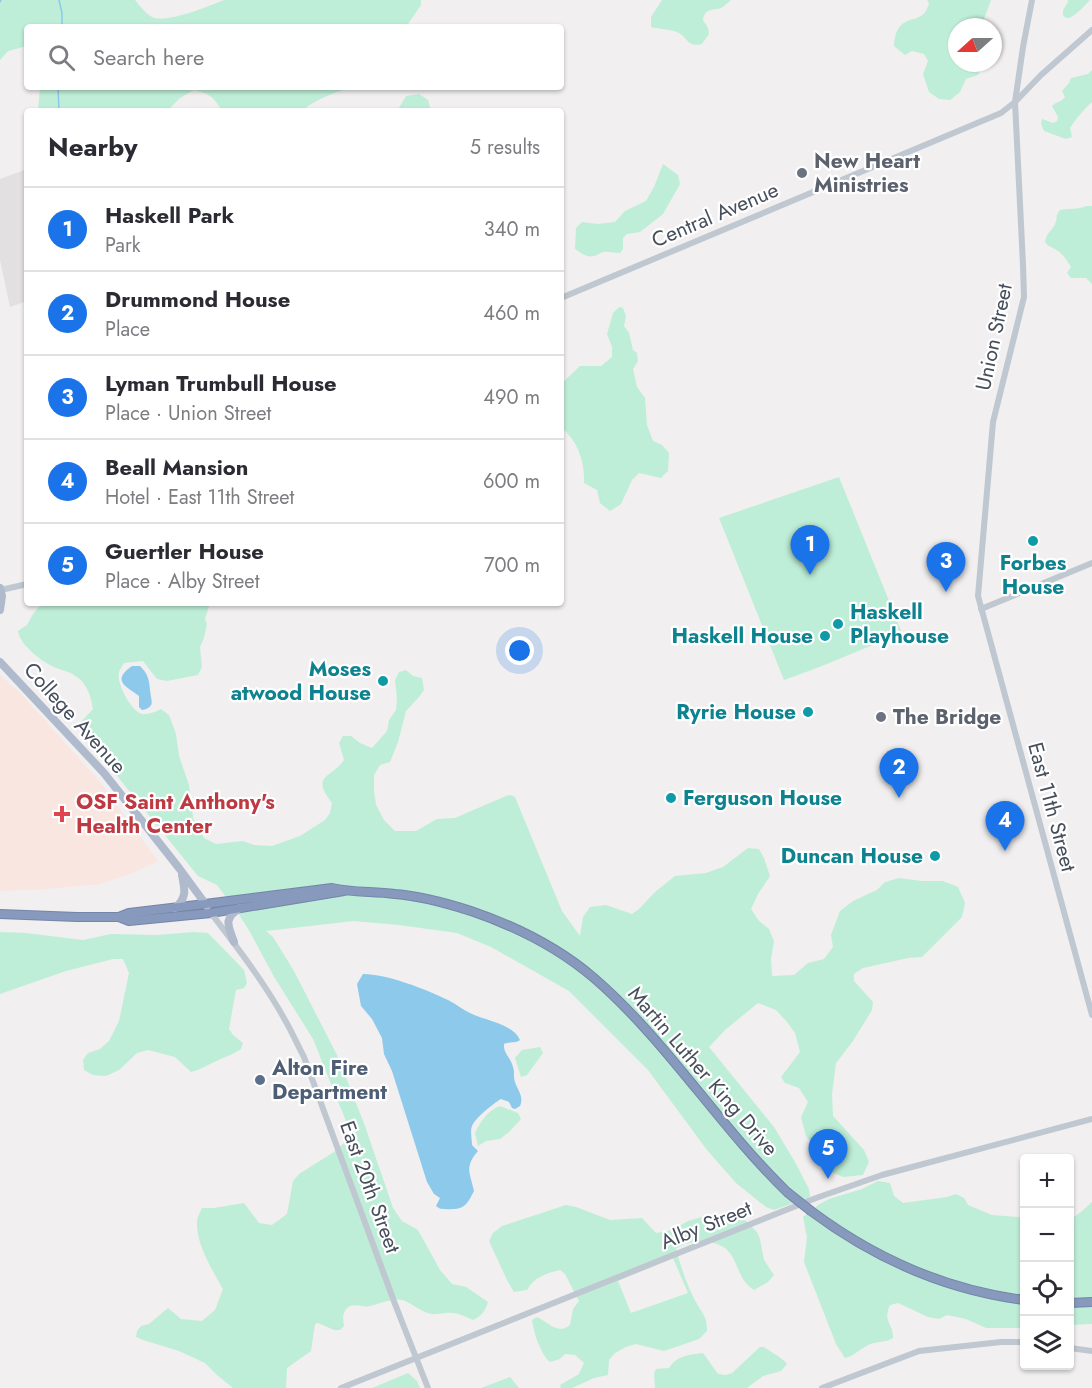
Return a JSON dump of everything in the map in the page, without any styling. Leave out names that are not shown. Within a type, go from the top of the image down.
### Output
[{"type":"highway","points":[[0,914],[119,917],[129,913],[332,888],[345,891]]},
{"type":"highway","points":[[119,917],[129,921],[211,913],[345,891]]},
{"type":"highway","name":"Martin Luther King Drive","points":[[345,891],[408,895],[465,909],[550,947],[576,964],[610,992],[643,1027],[758,1162],[787,1192],[811,1211],[848,1237],[911,1270],[972,1290],[1020,1299]]},
{"type":"highway","points":[[1074,1303],[1092,1302]]},
{"type":"main road","points":[[0,589],[2,601],[0,610]]},
{"type":"main road","name":"College Avenue","points":[[0,662],[104,773],[211,913]]},
{"type":"main road","points":[[175,908],[186,893],[181,871]]},
{"type":"main road","points":[[234,942],[227,921],[240,908]]},
{"type":"street","name":"Union Street","points":[[981,609],[978,596],[993,422],[1023,302],[1015,102],[1032,0]]},
{"type":"street","name":"Central Avenue","points":[[564,297],[1001,113],[1092,30]]},
{"type":"street","points":[[981,609],[1092,563]]},
{"type":"street","points":[[0,589],[24,585]]},
{"type":"street","name":"East 11th Street","points":[[981,609],[1092,1015]]},
{"type":"street","name":"East 20th Street","points":[[211,913],[266,988],[304,1057],[428,1388]]},
{"type":"street","name":"Alby Street","points":[[341,1388],[863,1181],[1092,1119]]},
{"type":"street","points":[[822,1388],[919,1352],[990,1343],[1020,1342]]},
{"type":"street","points":[[1074,1349],[1092,1351]]},
{"type":"shaded area","points":[[24,170],[24,302],[10,307],[0,260],[0,179]]},
{"type":"shaded area","name":"OSF Saint Anthony's Health Center","points":[[0,675],[21,694],[100,782],[158,861],[100,884],[0,891]]},
{"type":"green space","points":[[0,0],[135,0],[147,14],[158,19],[188,13],[224,0],[421,0],[421,5],[408,24],[24,24],[24,47],[8,51],[0,60]]},
{"type":"green space","points":[[662,0],[731,0],[723,7],[706,13],[703,20],[709,34],[702,44],[693,45],[677,32],[651,27],[651,17]]},
{"type":"green space","points":[[927,0],[991,0],[984,18],[948,18],[948,72],[980,72],[978,75],[966,79],[960,92],[950,100],[939,99],[929,92],[923,74],[928,61],[924,54],[912,51],[905,55],[894,46],[900,27],[905,22],[921,16],[929,3]]},
{"type":"green space","points":[[1068,0],[1090,0],[1076,14],[1067,18],[1063,15],[1063,10]]},
{"type":"green space","points":[[1092,70],[1092,102],[1070,128],[1072,137],[1066,139],[1044,131],[1041,124],[1042,119],[1053,123],[1057,121],[1058,117],[1052,106],[1065,97],[1062,91],[1071,78],[1088,74]]},
{"type":"green space","points":[[40,90],[194,90],[180,98],[170,108],[38,108]]},
{"type":"green space","points":[[194,90],[343,90],[306,108],[220,108],[211,97]]},
{"type":"green space","points":[[419,94],[428,100],[430,108],[399,108],[406,96]]},
{"type":"green space","points":[[663,164],[678,175],[680,184],[663,214],[640,232],[627,234],[623,238],[623,249],[620,253],[602,252],[589,256],[575,249],[576,228],[582,222],[598,224],[615,222],[625,211],[646,201]]},
{"type":"green space","points":[[1092,206],[1092,284],[1086,278],[1071,278],[1067,273],[1071,267],[1059,252],[1045,242],[1060,210]]},
{"type":"green space","points":[[619,307],[623,308],[626,316],[624,326],[629,333],[633,350],[637,353],[638,361],[633,369],[637,387],[645,398],[647,425],[653,441],[662,445],[669,453],[668,471],[661,478],[639,473],[632,480],[621,504],[610,511],[600,503],[597,490],[584,483],[579,452],[564,430],[564,381],[580,366],[601,366],[612,357],[612,347],[607,334],[613,313]]},
{"type":"green space","points":[[839,477],[902,633],[784,680],[719,518]]},
{"type":"green space","points":[[209,606],[205,619],[207,624],[204,638],[200,647],[202,667],[198,675],[167,681],[157,679],[143,661],[124,663],[119,671],[119,677],[125,696],[138,712],[147,714],[161,709],[169,715],[189,785],[193,818],[204,838],[216,844],[243,841],[254,845],[272,846],[300,836],[325,820],[330,813],[332,803],[323,787],[323,782],[344,760],[339,743],[343,736],[351,736],[372,748],[387,731],[389,720],[396,710],[395,680],[399,672],[406,670],[413,676],[422,678],[424,690],[406,711],[390,762],[380,765],[374,775],[376,805],[384,820],[395,831],[416,831],[437,819],[455,818],[506,796],[515,797],[562,911],[580,936],[583,917],[590,907],[606,905],[632,914],[675,876],[706,873],[723,867],[748,848],[759,849],[770,876],[751,909],[759,921],[769,929],[774,941],[771,959],[772,976],[794,975],[808,963],[824,959],[833,947],[831,935],[840,911],[853,901],[877,890],[885,882],[899,878],[943,881],[958,887],[965,903],[962,917],[922,957],[863,968],[854,974],[854,981],[873,1002],[872,1010],[836,1063],[832,1094],[833,1116],[864,1150],[869,1162],[863,1175],[843,1177],[829,1171],[821,1154],[806,1136],[801,1117],[808,1102],[799,1088],[785,1083],[781,1077],[800,1052],[795,1033],[776,1010],[758,1003],[725,1030],[709,1047],[774,1127],[809,1189],[810,1197],[774,1210],[766,1207],[736,1183],[707,1150],[648,1070],[569,991],[491,947],[457,933],[354,921],[266,931],[273,937],[294,971],[338,1057],[393,1208],[402,1221],[418,1230],[440,1270],[452,1284],[466,1287],[488,1302],[482,1313],[473,1320],[453,1313],[428,1313],[402,1300],[390,1300],[367,1306],[350,1306],[344,1312],[344,1326],[340,1330],[315,1324],[311,1351],[287,1368],[286,1388],[233,1388],[205,1363],[179,1351],[136,1337],[141,1326],[149,1324],[168,1308],[181,1319],[202,1321],[215,1310],[223,1289],[199,1239],[197,1220],[202,1208],[244,1203],[259,1223],[272,1225],[287,1214],[293,1181],[299,1174],[334,1152],[352,1136],[313,1039],[238,913],[217,885],[198,876],[88,740],[80,723],[93,709],[83,682],[74,675],[42,660],[20,638],[18,631],[27,625],[39,607]]},
{"type":"green space","points":[[0,932],[83,940],[111,934],[208,933],[244,970],[247,983],[244,988],[236,990],[229,1029],[243,1043],[241,1049],[191,1072],[175,1057],[148,1050],[137,1053],[119,1070],[106,1076],[93,1075],[84,1070],[83,1060],[88,1053],[100,1049],[109,1041],[119,1021],[129,973],[123,959],[113,959],[66,971],[0,994]]},
{"type":"green space","points":[[540,1047],[543,1053],[527,1075],[521,1077],[515,1058],[522,1050]]},
{"type":"green space","points":[[500,1106],[518,1113],[521,1119],[500,1139],[486,1141],[478,1146],[475,1133],[477,1129],[488,1114]]},
{"type":"green space","points":[[878,1181],[890,1183],[894,1196],[903,1203],[956,1194],[964,1198],[968,1205],[992,1215],[1019,1217],[1020,1328],[986,1328],[966,1319],[947,1315],[939,1319],[928,1317],[898,1303],[890,1305],[887,1315],[893,1338],[868,1345],[845,1358],[836,1344],[804,1262],[807,1237],[803,1217],[829,1199],[862,1189]]},
{"type":"green space","points":[[1092,1202],[1092,1324],[1074,1325],[1074,1217]]},
{"type":"green space","points":[[566,1205],[610,1220],[642,1218],[656,1233],[672,1230],[688,1221],[713,1214],[737,1215],[757,1232],[764,1260],[774,1275],[768,1282],[754,1290],[747,1284],[730,1253],[724,1247],[715,1243],[702,1242],[683,1245],[676,1249],[685,1278],[706,1319],[707,1331],[699,1339],[664,1351],[636,1344],[626,1347],[615,1353],[609,1360],[608,1375],[594,1378],[572,1388],[561,1388],[560,1385],[579,1374],[584,1363],[575,1355],[565,1354],[560,1359],[550,1362],[538,1342],[532,1320],[537,1317],[554,1327],[565,1328],[570,1325],[573,1309],[579,1301],[565,1274],[560,1270],[537,1279],[527,1290],[514,1292],[489,1241],[493,1233],[502,1226]],"holes":[[[673,1258],[688,1293],[631,1313],[618,1281]]]},
{"type":"green space","points":[[760,1347],[780,1357],[787,1364],[781,1371],[763,1376],[747,1388],[655,1388],[656,1369],[669,1368],[676,1360],[684,1356],[703,1353],[718,1374],[726,1375],[732,1373]]},
{"type":"green space","points":[[408,1373],[417,1381],[420,1388],[372,1388]]},
{"type":"green space","points":[[510,1377],[519,1388],[481,1388]]},
{"type":"water","points":[[132,666],[140,666],[149,680],[152,703],[142,710],[139,707],[139,696],[123,683],[122,679],[122,676]]},
{"type":"water","points":[[363,974],[394,979],[428,991],[472,1014],[512,1030],[520,1040],[504,1044],[521,1096],[520,1106],[512,1108],[509,1102],[501,1099],[485,1111],[472,1126],[472,1145],[478,1151],[471,1161],[469,1170],[474,1191],[469,1201],[460,1208],[440,1209],[436,1206],[440,1198],[434,1194],[427,1182],[392,1071],[384,1054],[382,1038],[372,1019],[361,1006],[357,984]]},
{"type":"waterway","points":[[59,0],[62,24]]},
{"type":"waterway","points":[[58,90],[59,108]]},
{"type":"place","name":"New Heart Ministries","points":[[802,173]]},
{"type":"place","name":"Forbes House","points":[[1033,541]]},
{"type":"place","name":"Haskell Park","points":[[810,575]]},
{"type":"place","name":"Lyman Trumbull House","points":[[946,592]]},
{"type":"place","name":"Haskell Playhouse","points":[[838,624]]},
{"type":"place","name":"Haskell House","points":[[825,636]]},
{"type":"place","name":"Moses atwood House","points":[[383,681]]},
{"type":"place","name":"Ryrie House","points":[[808,712]]},
{"type":"place","name":"The Bridge","points":[[881,717]]},
{"type":"place","name":"Ferguson House","points":[[671,798]]},
{"type":"place","name":"Drummond House","points":[[899,798]]},
{"type":"place","name":"OSF Saint Anthony's Health Center","points":[[62,814]]},
{"type":"place","name":"Beall Mansion","points":[[1005,851]]},
{"type":"place","name":"Duncan House","points":[[935,856]]},
{"type":"place","name":"Alton Fire Department","points":[[260,1080]]},
{"type":"place","name":"Guertler House","points":[[828,1179]]}]
